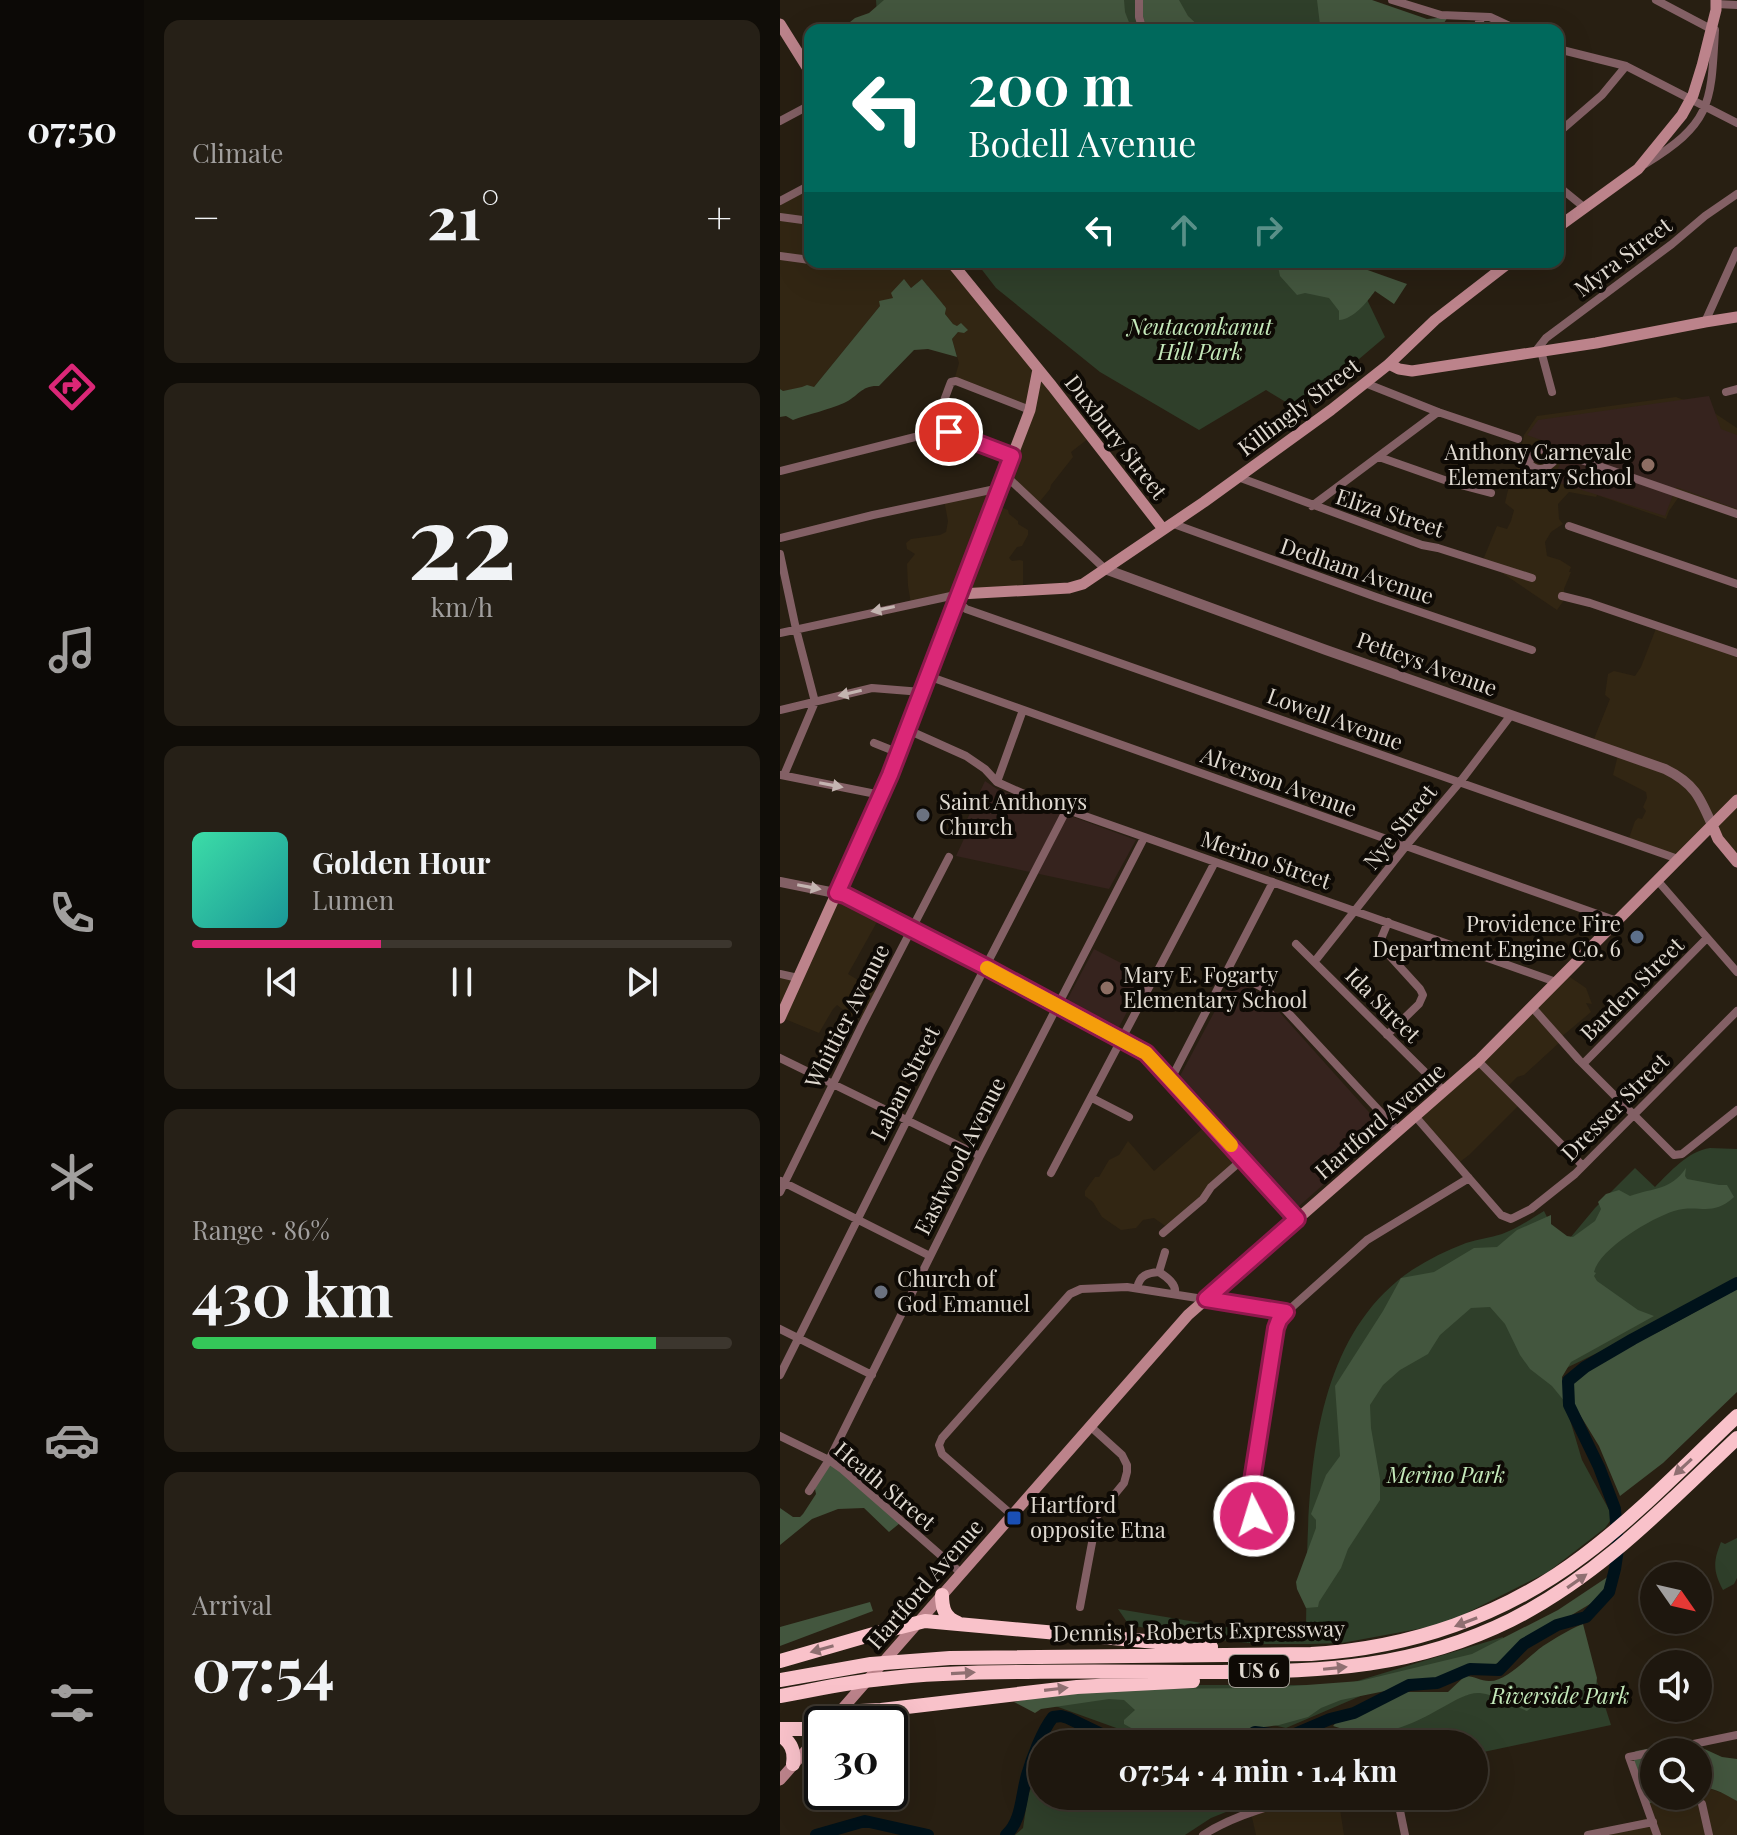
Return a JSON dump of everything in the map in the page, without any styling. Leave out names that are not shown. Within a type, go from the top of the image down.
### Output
[{"type":"highway","name":"Dennis J. Roberts Expressway","points":[[780,1680],[900,1661],[1002,1656],[1311,1654],[1349,1651],[1412,1639],[1461,1624],[1531,1591],[1574,1563],[1605,1539],[1737,1416]]},
{"type":"highway","name":"Dennis J. Roberts Expressway","points":[[780,1696],[885,1678],[1003,1672],[1305,1671],[1384,1662],[1423,1653],[1498,1626],[1545,1601],[1606,1559],[1737,1438]]},
{"type":"highway","points":[[942,1595],[946,1616],[962,1624]]},
{"type":"highway","points":[[780,1661],[928,1621],[1311,1654]]},
{"type":"highway","points":[[908,1707],[1077,1687],[1305,1671]]},
{"type":"highway","points":[[780,1732],[804,1731]]},
{"type":"highway","points":[[780,1732],[792,1747],[793,1764]]},
{"type":"main road","points":[[1564,223],[1638,169],[1672,130],[1692,95],[1716,5]]},
{"type":"main road","points":[[782,31],[804,63]]},
{"type":"main road","name":"Duxbury Street","points":[[956,268],[1167,526]]},
{"type":"main road","points":[[1389,364],[1435,320],[1502,268]]},
{"type":"main road","name":"Killingly Street","points":[[960,594],[1069,588],[1083,584],[1238,477],[1389,364],[1412,371],[1737,317]]},
{"type":"main road","points":[[780,1018],[899,753],[1030,410],[1038,369]]},
{"type":"main road","name":"Hartford Avenue","points":[[844,1706],[1179,1325],[1478,1061],[1737,800]]},
{"type":"main road","points":[[1712,825],[1718,839],[1737,862]]},
{"type":"main road","points":[[780,1780],[804,1751]]},
{"type":"street","points":[[1139,0],[1141,24]]},
{"type":"street","points":[[1392,0],[1441,15],[1490,17],[1505,24]]},
{"type":"street","points":[[1656,0],[1711,29]]},
{"type":"street","points":[[1638,169],[1683,137],[1695,124],[1707,104],[1712,78],[1716,5],[1737,5]]},
{"type":"street","points":[[1478,24],[1482,17]]},
{"type":"street","points":[[1564,50],[1626,66],[1692,95],[1737,123]]},
{"type":"street","points":[[1564,128],[1593,103],[1626,66]]},
{"type":"street","points":[[780,121],[804,108]]},
{"type":"street","points":[[780,201],[804,188]]},
{"type":"street","points":[[1564,191],[1585,208]]},
{"type":"street","name":"Myra Street","points":[[1538,352],[1546,338],[1737,194]]},
{"type":"street","points":[[780,217],[804,220]]},
{"type":"street","points":[[1705,322],[1737,251]]},
{"type":"street","points":[[780,256],[804,259]]},
{"type":"street","points":[[1538,352],[1552,392]]},
{"type":"street","points":[[780,471],[919,436],[932,425],[951,382],[962,383],[1030,410]]},
{"type":"street","points":[[1365,383],[1518,439]]},
{"type":"street","points":[[1726,392],[1737,389]]},
{"type":"street","points":[[1312,506],[1438,412]]},
{"type":"street","points":[[932,425],[1012,456]]},
{"type":"street","points":[[1561,454],[1737,514]]},
{"type":"street","points":[[1379,457],[1491,493]]},
{"type":"street","points":[[1005,475],[1105,569]]},
{"type":"street","name":"Eliza Street","points":[[1238,477],[1422,545],[1532,578]]},
{"type":"street","points":[[780,538],[1000,488]]},
{"type":"street","name":"Dedham Avenue","points":[[1167,526],[1532,650]]},
{"type":"street","points":[[1569,526],[1737,584]]},
{"type":"street","points":[[780,554],[815,702],[782,775],[881,795]]},
{"type":"street","name":"Petteys Avenue","points":[[1105,569],[1674,774],[1696,791],[1712,825]]},
{"type":"street","points":[[975,593],[979,612]]},
{"type":"street","points":[[780,633],[960,594]]},
{"type":"street","name":"Lowell Avenue","points":[[960,594],[966,609],[1678,859]]},
{"type":"street","points":[[1562,596],[1737,653]]},
{"type":"street","name":"Alverson Avenue","points":[[928,676],[1617,921]]},
{"type":"street","points":[[780,710],[872,688],[922,692]]},
{"type":"street","points":[[997,782],[1023,710]]},
{"type":"street","name":"Nye Street","points":[[1315,961],[1511,715]]},
{"type":"street","name":"Merino Street","points":[[908,730],[972,760],[997,782],[1031,797],[1556,982]]},
{"type":"street","points":[[874,743],[899,753]]},
{"type":"street","name":"Laban Street","points":[[780,1375],[984,966],[1067,809]]},
{"type":"street","name":"Eastwood Avenue","points":[[809,1491],[829,1460],[980,1156],[1144,838]]},
{"type":"street","name":"Whittier Avenue","points":[[781,1186],[949,857]]},
{"type":"street","points":[[1051,1173],[1215,862]]},
{"type":"street","points":[[1657,880],[1737,972]]},
{"type":"street","points":[[780,882],[845,895],[1146,1053],[1297,1219]]},
{"type":"street","points":[[1171,1079],[1273,882]]},
{"type":"street","points":[[1387,1035],[1419,1004],[1423,995],[1379,944],[1388,922]]},
{"type":"street","name":"Barden Street","points":[[1583,1064],[1707,938]]},
{"type":"street","name":"Ida Street","points":[[1296,944],[1444,1091]]},
{"type":"street","points":[[1228,969],[1267,990],[1398,1131]]},
{"type":"street","points":[[780,974],[798,978]]},
{"type":"street","points":[[1532,1007],[1583,1064],[1673,1154],[1682,1154],[1737,1110]]},
{"type":"street","name":"Dresser Street","points":[[1469,1178],[1501,1215],[1511,1219],[1538,1204],[1583,1166],[1737,1011]]},
{"type":"street","points":[[780,1058],[980,1156]]},
{"type":"street","points":[[1478,1061],[1583,1166]]},
{"type":"street","points":[[1092,1098],[1129,1117]]},
{"type":"street","points":[[1249,1500],[1279,1320],[1367,1240],[1469,1178],[1415,1116]]},
{"type":"street","points":[[1163,1233],[1243,1159]]},
{"type":"street","points":[[781,1186],[930,1256]]},
{"type":"street","points":[[1159,1272],[1165,1252]]},
{"type":"street","points":[[1137,1288],[1140,1277],[1159,1272],[1174,1284],[1175,1294]]},
{"type":"street","points":[[1012,1515],[942,1454],[939,1445],[1070,1294],[1081,1289],[1122,1286],[1286,1312]]},
{"type":"street","points":[[780,1329],[872,1375]]},
{"type":"street","points":[[1080,1607],[1097,1516],[1124,1483],[1127,1472],[1122,1455],[1090,1426]]},
{"type":"street","name":"Heath Street","points":[[780,1436],[842,1469],[961,1573]]},
{"type":"street","points":[[1712,1740],[1737,1735]]},
{"type":"street","points":[[1640,1755],[1629,1757],[1640,1787]]},
{"type":"street","points":[[1203,1835],[1221,1824],[1260,1810]]},
{"type":"street","points":[[1400,1810],[1405,1835]]},
{"type":"street","points":[[1649,1810],[1657,1835]]},
{"type":"street","points":[[1703,1810],[1709,1835]]},
{"type":"street","points":[[1588,1835],[1653,1822]]},
{"type":"shaded area","points":[[804,189],[804,268],[957,268],[1089,438],[1071,452],[1073,457],[1037,505],[1004,475],[1026,412],[955,377],[959,363],[952,339],[958,332],[957,326],[945,314],[944,305],[922,279],[911,288],[904,280],[894,297],[880,306],[814,387],[780,389],[780,202]]},
{"type":"shaded area","name":"Anthony Carnevale Elementary School","points":[[1709,396],[1721,429],[1737,435],[1737,509],[1676,487],[1665,516],[1553,481],[1566,449],[1527,435],[1538,420]]},
{"type":"shaded area","name":"Anthony Carnevale Elementary School","points":[[1676,397],[1701,404],[1737,428],[1737,517],[1678,498],[1666,519],[1597,495],[1569,492],[1558,504],[1559,519],[1563,524],[1551,532],[1545,542],[1547,556],[1571,567],[1564,600],[1557,610],[1483,560],[1497,526],[1507,529],[1511,521],[1514,510],[1505,503],[1507,494],[1524,435],[1537,416]]},
{"type":"shaded area","points":[[994,488],[993,504],[1008,510],[1018,524],[1028,530],[1022,546],[1017,547],[1009,558],[1023,561],[1023,589],[911,604],[907,564],[915,554],[907,549],[906,543],[911,539],[946,532],[948,521],[944,500]]},
{"type":"shaded area","points":[[1657,626],[1737,653],[1737,863],[1712,826],[1677,858],[1628,841],[1635,821],[1642,819],[1646,811],[1643,807],[1646,792],[1613,775],[1618,755],[1592,744],[1610,699],[1605,695],[1608,674],[1614,671],[1635,676]]},
{"type":"shaded area","points":[[985,781],[997,789],[1136,840],[1109,889],[956,856],[969,828],[964,826]]},
{"type":"shaded area","points":[[834,894],[882,913],[848,974],[876,991],[862,1018],[849,1014],[837,1005],[819,1033],[780,1017],[780,974],[795,978]]},
{"type":"shaded area","name":"Mary E. Fogarty Elementary School","points":[[1094,949],[1146,976],[1119,1027],[1067,1000]]},
{"type":"shaded area","points":[[1564,973],[1586,988],[1592,1004],[1586,1003],[1591,1012],[1506,1088],[1519,1105],[1456,1165],[1414,1117]]},
{"type":"shaded area","points":[[1232,979],[1264,995],[1385,1130],[1298,1207],[1180,1076]]},
{"type":"shaded area","points":[[1210,1122],[1242,1157],[1168,1228],[1154,1218],[1143,1220],[1136,1228],[1121,1230],[1102,1217],[1093,1202],[1085,1196],[1095,1177],[1099,1177],[1109,1160],[1119,1155],[1128,1141],[1154,1171]]},
{"type":"shaded area","points":[[1712,1789],[1737,1801],[1737,1835],[1582,1835],[1648,1818],[1647,1810],[1712,1810]]},
{"type":"shaded area","points":[[1262,1810],[1340,1810],[1344,1835],[1256,1835],[1251,1813]]},
{"type":"green space","points":[[876,0],[1356,0],[1426,24],[878,24]]},
{"type":"green space","points":[[884,0],[1124,0],[1130,24],[848,24],[869,13]]},
{"type":"green space","points":[[1139,0],[1179,0],[1197,24],[1146,24]]},
{"type":"green space","points":[[1317,0],[1372,0],[1427,19],[1448,17],[1443,24],[1320,24]]},
{"type":"green space","name":"Neutaconkanut Hill Park","points":[[981,268],[1352,268],[1385,337],[1299,410],[1266,390],[1199,430],[1100,372],[996,288]]},
{"type":"green space","points":[[1278,268],[1362,268],[1407,284],[1394,304],[1375,291],[1355,313],[1339,320],[1339,311],[1329,298],[1305,293],[1297,295],[1280,276]]},
{"type":"green space","points":[[904,279],[911,288],[922,279],[946,308],[945,314],[953,324],[957,326],[961,323],[968,330],[958,332],[952,339],[957,357],[928,349],[914,350],[879,386],[864,389],[838,405],[793,420],[780,417],[780,389],[783,391],[807,385],[814,387],[880,306],[879,301],[893,298],[891,293]]},
{"type":"green space","name":"Merino Park","points":[[1710,1148],[1737,1149],[1737,1285],[1556,1373],[1582,1460],[1613,1517],[1605,1528],[1548,1572],[1445,1624],[1342,1643],[1311,1644],[1258,1644],[1210,1639],[1129,1625],[1118,1609],[1238,1629],[1306,1629],[1311,1483],[1318,1433],[1330,1385],[1349,1341],[1376,1302],[1412,1270],[1432,1258],[1466,1243],[1507,1232],[1544,1211],[1560,1243],[1565,1244],[1635,1168],[1655,1187],[1687,1158]]},
{"type":"green space","points":[[1686,1168],[1687,1179],[1727,1185],[1734,1197],[1712,1209],[1683,1209],[1664,1215],[1628,1235],[1606,1253],[1594,1272],[1597,1281],[1638,1310],[1654,1316],[1571,1362],[1562,1377],[1565,1402],[1552,1386],[1530,1369],[1505,1324],[1490,1307],[1471,1308],[1440,1335],[1428,1354],[1400,1370],[1383,1385],[1370,1405],[1380,1500],[1348,1549],[1341,1568],[1318,1607],[1306,1608],[1296,1582],[1316,1528],[1316,1520],[1311,1514],[1326,1475],[1340,1456],[1335,1386],[1401,1278],[1434,1272],[1474,1248],[1497,1247],[1517,1230],[1551,1215],[1551,1224],[1573,1237],[1595,1221],[1601,1209],[1598,1202],[1606,1194],[1619,1190],[1630,1196],[1661,1187],[1674,1181]]},
{"type":"green space","points":[[1737,1289],[1737,1392],[1663,1463],[1620,1496],[1599,1446],[1574,1405],[1572,1382],[1596,1361]]},
{"type":"green space","points":[[828,1461],[900,1523],[889,1532],[864,1508],[838,1509],[812,1519],[780,1545],[780,1508],[793,1517],[800,1517],[816,1494],[814,1484]]},
{"type":"green space","points":[[1737,1538],[1737,1578],[1734,1584],[1723,1590],[1716,1572],[1717,1555],[1721,1542],[1725,1544]]},
{"type":"green space","name":"Riverside Park","points":[[1609,1576],[1595,1601],[1555,1625],[1510,1659],[1444,1679],[1341,1700],[1308,1717],[1279,1725],[1240,1730],[1135,1730],[1124,1724],[1124,1720],[1135,1710],[1124,1700],[1109,1699],[1041,1709],[1035,1713],[1014,1702],[1129,1689],[1268,1688],[1360,1681],[1472,1654],[1558,1610]]},
{"type":"green space","points":[[870,1602],[873,1611],[780,1646],[780,1627]]},
{"type":"green space","points":[[1583,1624],[1597,1678],[1595,1689],[1574,1691],[1562,1697],[1545,1695],[1527,1711],[1492,1696],[1476,1693],[1391,1730],[1349,1730],[1333,1726],[1354,1710],[1406,1692],[1448,1692],[1465,1676],[1496,1680],[1567,1631]]},
{"type":"green space","name":"Riverside Park","points":[[1582,1635],[1611,1725],[1488,1751],[1488,1730],[1361,1730],[1484,1689]]},
{"type":"green space","name":"Riverside Park","points":[[1503,1637],[1498,1661],[1400,1679],[1286,1728],[1252,1720],[1236,1730],[1122,1730],[1036,1699],[1187,1685],[1344,1685]]},
{"type":"green space","points":[[1640,1750],[1640,1783],[1632,1754]]},
{"type":"green space","points":[[1712,1752],[1737,1759],[1737,1801],[1713,1789]]},
{"type":"green space","points":[[1028,1795],[1028,1810],[1231,1810],[1211,1818],[1185,1835],[1015,1835],[1023,1828]]},
{"type":"waterway","points":[[1304,1730],[1354,1713],[1409,1685],[1437,1683],[1470,1669],[1499,1670],[1524,1644],[1557,1625],[1586,1617],[1609,1592],[1618,1549],[1615,1509],[1569,1405],[1568,1381],[1585,1367],[1633,1339],[1737,1283]]},
{"type":"waterway","points":[[1045,1730],[1053,1717],[1061,1716],[1093,1730]]},
{"type":"waterway","points":[[1006,1835],[1015,1823],[1028,1774]]},
{"type":"waterway","points":[[816,1835],[865,1821],[928,1835]]},
{"type":"slow traffic","points":[[987,968],[1146,1053],[1231,1145]]},
{"type":"place","name":"Anthony Carnevale Elementary School","points":[[1648,465]]},
{"type":"place","name":"Saint Anthonys Church","points":[[923,815]]},
{"type":"place","name":"Providence Fire Department Engine Co. 6","points":[[1637,937]]},
{"type":"place","name":"Mary E. Fogarty Elementary School","points":[[1107,988]]},
{"type":"place","name":"Church of God Emanuel","points":[[881,1292]]},
{"type":"place","name":"Hartford opposite Etna","points":[[1014,1518]]},
{"type":"route","points":[[949,432],[1012,456],[890,775],[837,893],[984,966],[1146,1053],[1297,1219],[1206,1299],[1286,1312],[1276,1328],[1249,1500],[1256,1505],[1254,1516]]}]
